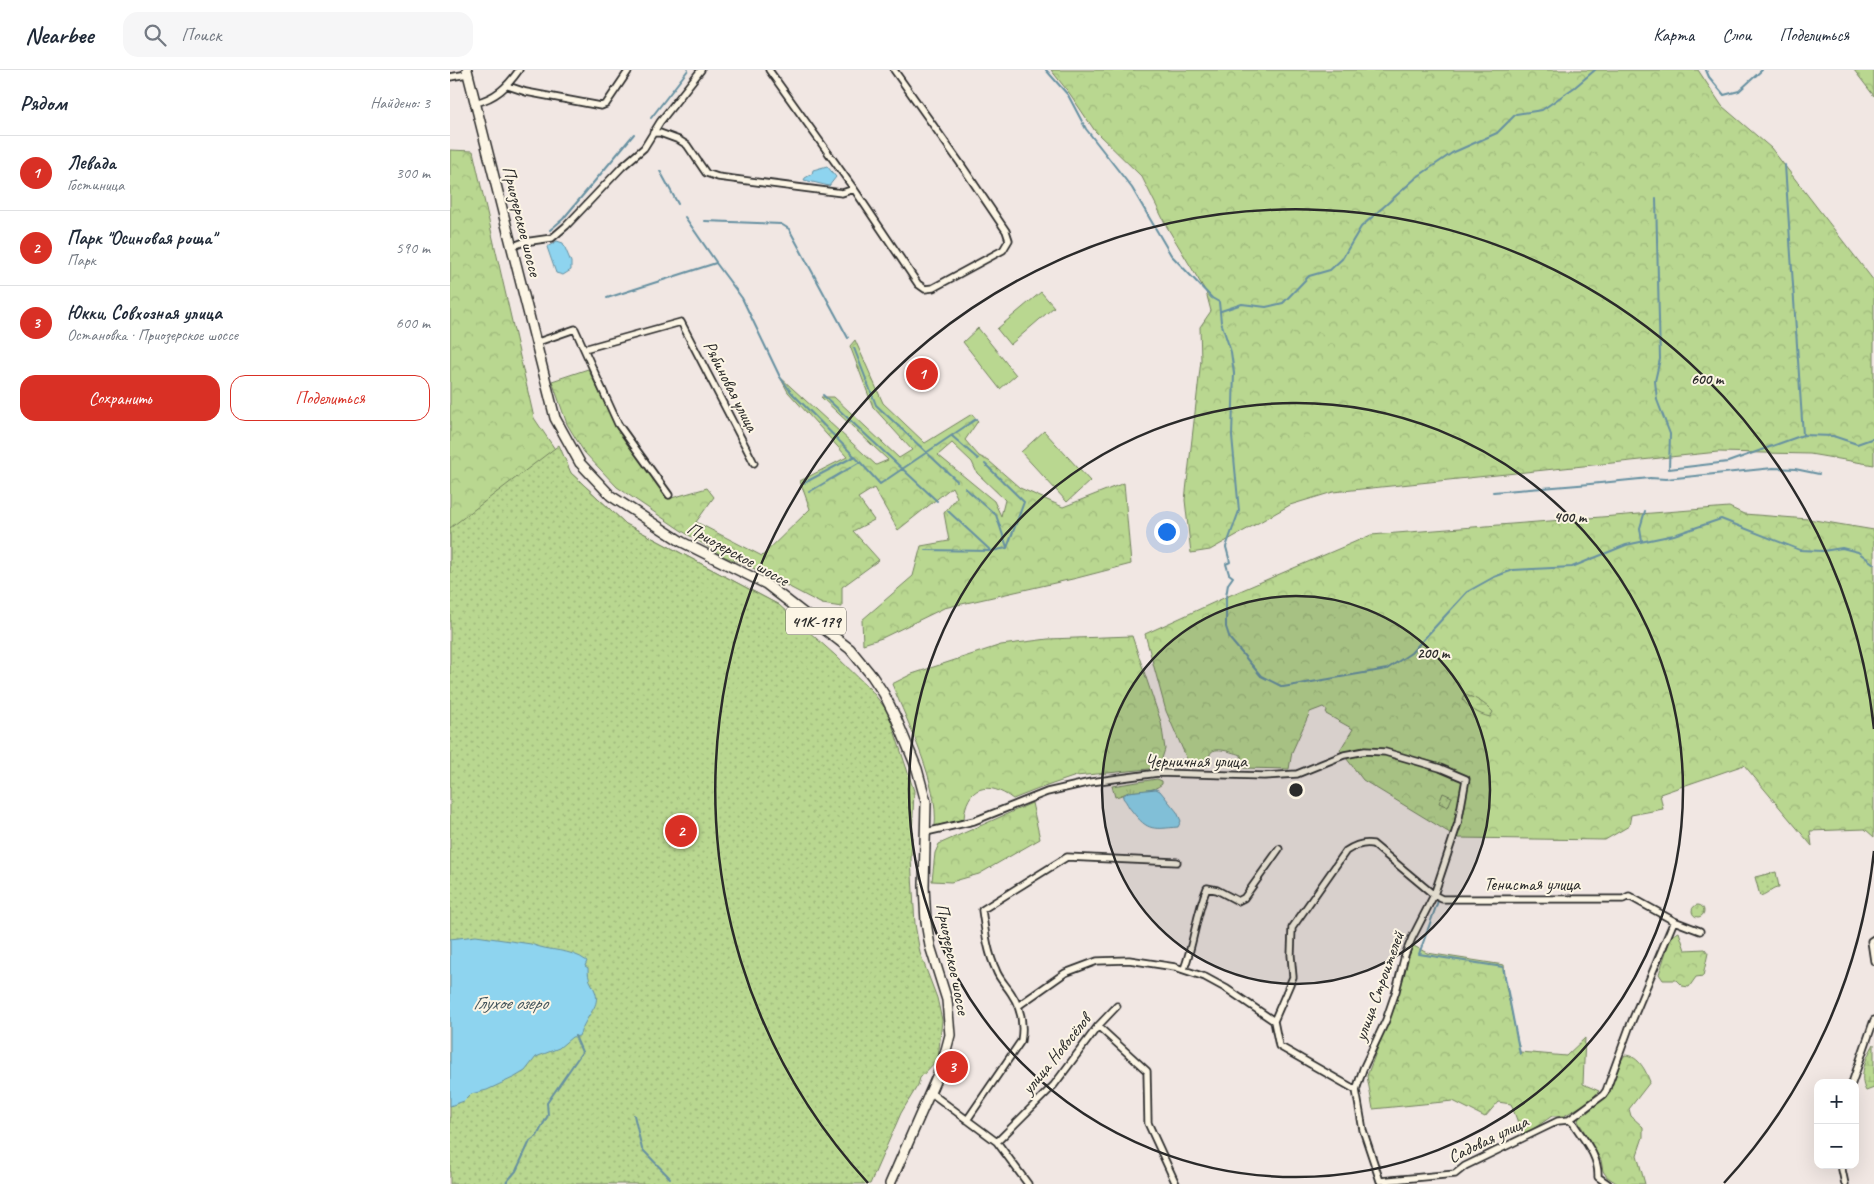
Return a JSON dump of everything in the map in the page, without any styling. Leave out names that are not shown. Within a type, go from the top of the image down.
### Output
[{"type":"main road","name":"Приозерское шоссе","points":[[467,72],[555,418],[580,463],[611,496],[682,542],[766,584],[850,649],[884,694],[917,769],[926,802],[924,886],[926,922],[930,946],[948,1000],[950,1035],[947,1051],[931,1093],[890,1184]]},
{"type":"street","points":[[475,103],[483,101],[508,86],[519,70]]},
{"type":"street","points":[[508,86],[526,92],[601,106],[606,104],[629,70]]},
{"type":"street","points":[[512,247],[524,242],[552,238],[566,226],[622,167],[644,148],[660,122],[701,70]]},
{"type":"street","points":[[769,70],[854,189],[918,284],[925,289],[933,288],[1003,250],[1009,240],[1006,230],[894,70]]},
{"type":"street","points":[[450,77],[467,72]]},
{"type":"street","points":[[653,134],[660,133],[687,145],[706,172],[718,177],[842,193],[854,189]]},
{"type":"street","name":"Рябиновая улица","points":[[584,349],[681,322],[754,463]]},
{"type":"street","points":[[535,343],[575,329],[618,424],[669,495]]},
{"type":"street","name":"Черничная улица","points":[[926,832],[974,821],[1047,792],[1090,782],[1158,773],[1264,776],[1297,774],[1344,755],[1364,751],[1385,752],[1440,768],[1466,780]]},
{"type":"street","name":"улица Строителей","points":[[1356,1090],[1363,1069],[1388,1013],[1412,938],[1434,895],[1458,823],[1466,780]]},
{"type":"street","points":[[1356,1090],[1280,1046],[1274,1022],[1293,977],[1291,955],[1292,928],[1346,851],[1356,845],[1373,844],[1434,895]]},
{"type":"street","points":[[1184,969],[1207,888],[1217,890],[1238,900],[1244,898],[1279,849]]},
{"type":"street","points":[[967,1120],[1021,1041],[1023,1027],[1018,1006],[995,970],[989,952],[982,910],[1068,857],[1177,862]]},
{"type":"street","name":"Тенистая улица","points":[[1434,895],[1446,900],[1623,899],[1629,896],[1674,921]]},
{"type":"street","points":[[1674,921],[1700,932]]},
{"type":"street","name":"Садовая улица","points":[[1356,1090],[1363,1130],[1380,1183],[1456,1174],[1465,1166],[1558,1121],[1569,1120],[1606,1091],[1629,1028],[1674,921]]},
{"type":"street","points":[[1874,939],[1872,941],[1874,961]]},
{"type":"street","points":[[1018,1006],[1060,976],[1097,961],[1129,960],[1184,969],[1227,989],[1274,1022]]},
{"type":"street","name":"улица Новосёлов","points":[[997,1142],[1054,1085],[1098,1026],[1117,1006]]},
{"type":"street","points":[[1853,1079],[1874,1020]]},
{"type":"street","points":[[1098,1026],[1147,1071],[1148,1123],[1176,1184]]},
{"type":"street","points":[[931,1093],[997,1142],[1028,1184]]},
{"type":"street","points":[[1569,1120],[1573,1123],[1597,1161],[1598,1177],[1608,1184]]},
{"type":"street","points":[[1841,1169],[1845,1184]]},
{"type":"green space","points":[[1051,70],[1698,70],[1722,106],[1771,148],[1874,281],[1874,465],[1810,454],[1718,452],[1333,492],[1290,505],[1210,550],[1191,553],[1185,500],[1201,360],[1200,327],[1211,311],[1206,292],[1167,227],[1142,177],[1095,131]]},
{"type":"green space","points":[[1854,70],[1874,70],[1874,96]]},
{"type":"green space","points":[[450,150],[473,151],[534,418],[571,473],[626,524],[779,605],[450,588]]},
{"type":"green space","points":[[1041,292],[1054,307],[1010,345],[997,329]]},
{"type":"green space","points":[[978,328],[1016,375],[1000,389],[963,342]]},
{"type":"green space","points":[[855,340],[883,403],[925,443],[972,414],[978,421],[965,440],[979,456],[989,461],[1020,488],[1063,507],[1124,483],[1131,564],[944,608],[882,638],[863,644],[862,620],[913,576],[921,546],[949,541],[944,513],[957,497],[952,487],[898,530],[874,488],[858,498],[874,520],[853,531],[879,560],[842,587],[842,607],[822,604],[749,566],[723,556],[617,487],[584,452],[567,424],[552,381],[588,369],[616,427],[668,499],[707,488],[714,497],[696,522],[762,556],[810,509],[800,481],[847,457],[788,392],[780,377],[876,465],[888,460],[821,397],[834,397],[899,458],[912,450],[873,407],[850,346]],"holes":[[[952,443],[972,462],[977,473],[1005,500],[1001,516],[994,501],[938,455]]]},
{"type":"green space","points":[[1044,431],[1090,481],[1067,502],[1021,452]]},
{"type":"green space","points":[[559,445],[571,473],[626,524],[779,605],[871,690],[888,712],[914,791],[911,859],[915,924],[920,953],[937,998],[942,1020],[938,1059],[920,1078],[918,1085],[901,1113],[870,1184],[450,1184],[450,528]]},
{"type":"green space","points":[[1729,507],[1744,514],[1808,519],[1874,530],[1874,837],[1865,829],[1810,831],[1812,846],[1744,765],[1660,794],[1663,809],[1631,815],[1629,826],[1605,840],[1458,838],[1363,780],[1340,750],[1353,729],[1326,714],[1327,710],[1323,707],[1310,712],[1292,752],[1289,769],[1243,768],[1241,755],[1219,750],[1212,751],[1208,766],[1190,766],[1166,711],[1145,634],[1371,535]]},
{"type":"green space","points":[[1132,636],[1161,722],[1165,749],[1159,768],[1076,776],[1013,799],[995,789],[980,789],[969,799],[964,819],[935,826],[935,809],[927,773],[914,735],[892,684],[912,674],[1001,645],[1048,639]]},
{"type":"green space","points":[[1464,695],[1476,699],[1493,712],[1490,717],[1478,713],[1471,708],[1462,699]]},
{"type":"green space","points":[[1157,779],[1162,781],[1159,787],[1130,792],[1115,797],[1112,786]]},
{"type":"green space","points":[[1443,793],[1452,797],[1448,807],[1439,803]]},
{"type":"green space","points":[[1032,803],[1040,839],[979,874],[951,882],[932,881],[935,853],[939,844]]},
{"type":"green space","points":[[1776,872],[1779,887],[1760,896],[1755,877]]},
{"type":"green space","points":[[1696,905],[1700,905],[1704,911],[1700,917],[1696,917],[1692,913],[1692,909]]},
{"type":"green space","points":[[1679,932],[1685,950],[1705,949],[1708,953],[1703,976],[1696,977],[1689,987],[1682,986],[1676,980],[1663,980],[1659,974],[1671,936]]},
{"type":"green space","points":[[1412,945],[1427,953],[1504,965],[1506,986],[1520,1052],[1566,1056],[1585,1038],[1583,1084],[1599,1091],[1588,1102],[1564,1116],[1552,1116],[1523,1136],[1511,1104],[1498,1102],[1485,1117],[1453,1101],[1373,1109],[1367,1076],[1401,987]]},
{"type":"green space","points":[[1874,1044],[1874,1088],[1866,1091],[1863,1073],[1868,1055]]},
{"type":"green space","points":[[1625,1055],[1638,1061],[1650,1082],[1629,1109],[1631,1116],[1643,1127],[1643,1137],[1637,1155],[1645,1184],[1618,1184],[1607,1177],[1603,1171],[1601,1160],[1578,1121],[1580,1115],[1587,1113],[1609,1093]]},
{"type":"water","points":[[827,166],[836,177],[829,186],[804,180],[812,174],[813,170]]},
{"type":"water","points":[[557,241],[563,243],[571,262],[571,270],[563,275],[556,273],[547,247]]},
{"type":"water","points":[[1156,789],[1160,791],[1177,812],[1181,821],[1178,827],[1152,828],[1147,826],[1138,818],[1123,798],[1128,792]]},
{"type":"water","name":"Глухое озеро","points":[[476,936],[531,944],[580,957],[587,961],[585,966],[588,968],[596,1000],[579,1036],[572,1037],[559,1048],[536,1057],[525,1071],[515,1077],[487,1090],[471,1094],[464,1101],[450,1106],[450,939]]},
{"type":"waterway","points":[[651,118],[688,70]]},
{"type":"waterway","points":[[1046,70],[1068,95],[1086,129],[1132,188],[1171,255],[1212,298],[1219,302],[1221,322],[1231,352],[1234,373],[1232,436],[1239,511],[1226,547],[1230,562],[1226,564],[1229,574],[1233,577],[1228,584],[1226,597],[1226,627],[1230,639],[1261,676],[1283,687],[1387,669],[1411,653],[1467,592],[1494,577],[1513,570],[1572,567],[1626,545],[1674,535],[1721,519],[1800,550],[1823,551],[1842,548],[1858,552],[1874,564]]},
{"type":"waterway","points":[[1221,311],[1242,304],[1266,307],[1283,303],[1309,276],[1330,270],[1342,259],[1361,227],[1417,177],[1452,153],[1497,133],[1516,114],[1542,110],[1575,87],[1595,70]]},
{"type":"waterway","points":[[1706,70],[1709,77],[1724,95],[1739,91],[1762,70]]},
{"type":"waterway","points":[[550,230],[563,219],[634,134]]},
{"type":"waterway","points":[[1785,165],[1803,435]]},
{"type":"waterway","points":[[660,171],[678,204]]},
{"type":"waterway","points":[[1656,198],[1660,359],[1655,381],[1657,400],[1670,434],[1669,469],[1728,462],[1803,435],[1833,436],[1857,444],[1874,438]]},
{"type":"waterway","points":[[685,217],[716,262]]},
{"type":"waterway","points":[[705,221],[781,224],[789,229],[848,338]]},
{"type":"waterway","points":[[607,298],[716,263],[742,298],[780,377],[791,392],[860,462]]},
{"type":"waterway","points":[[854,348],[876,405],[957,481]]},
{"type":"waterway","points":[[823,395],[937,501]]},
{"type":"waterway","points":[[809,492],[860,462],[880,484],[976,419]]},
{"type":"waterway","points":[[952,436],[978,459]]},
{"type":"waterway","points":[[804,483],[855,456]]},
{"type":"waterway","points":[[925,550],[991,551],[1007,548],[1024,502],[985,464]]},
{"type":"waterway","points":[[1493,492],[1650,478],[1666,479],[1773,468],[1795,469],[1819,474]]},
{"type":"waterway","points":[[965,488],[996,515],[1007,547]]},
{"type":"waterway","points":[[948,511],[990,550]]},
{"type":"waterway","points":[[1642,541],[1640,528],[1645,511]]},
{"type":"waterway","points":[[1438,901],[1419,954],[1503,967],[1520,1054]]},
{"type":"waterway","points":[[505,1184],[516,1171],[530,1141],[537,1136],[548,1115],[547,1103],[582,1052],[575,1036]]},
{"type":"waterway","points":[[634,1115],[642,1149],[670,1178]]},
{"type":"place","name":"Левада","points":[[922,374]]},
{"type":"place","name":"Парк \"Осиновая роща\"","points":[[681,831]]},
{"type":"place","name":"Юкки, Совхозная улица","points":[[952,1067]]}]
